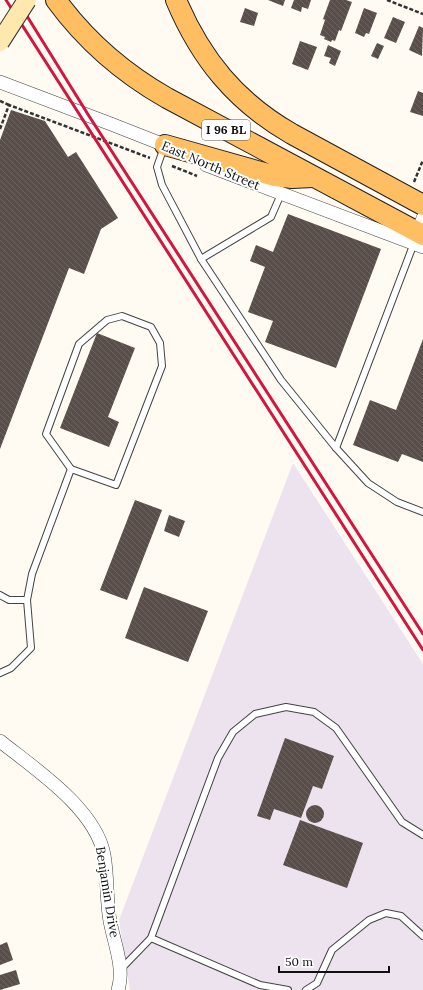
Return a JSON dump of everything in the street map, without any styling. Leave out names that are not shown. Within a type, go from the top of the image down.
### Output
[{"type":"main road","points":[[0,42],[27,0]]},
{"type":"main road","name":"I 96 BL","points":[[56,0],[79,29],[119,67],[166,98],[314,177],[420,221]]},
{"type":"main road","name":"I 96 BL","points":[[176,0],[192,33],[210,62],[232,89],[252,107],[277,125],[420,221]]},
{"type":"main road","points":[[164,145],[281,177],[333,176],[362,181],[420,221]]},
{"type":"street","name":"East North Street","points":[[1,85],[164,145],[212,168],[281,194],[420,221]]},
{"type":"street","name":"Benjamin Drive","points":[[0,741],[69,797],[86,816],[98,836],[104,854],[110,921],[118,953],[120,970],[118,990]]},
{"type":"lane","points":[[164,145],[157,168],[162,185],[201,259],[281,380],[336,448],[368,483],[398,502],[423,512]]},
{"type":"lane","points":[[201,259],[271,218],[281,194]]},
{"type":"lane","points":[[336,448],[420,221]]},
{"type":"lane","points":[[122,316],[151,327],[160,343],[162,366],[116,485],[71,469],[46,434],[79,344],[107,320],[122,316]]},
{"type":"lane","points":[[0,674],[11,668],[31,648],[27,600],[32,574],[71,469]]},
{"type":"lane","points":[[0,595],[8,600],[27,600]]},
{"type":"lane","points":[[120,970],[151,938],[218,758],[233,732],[255,714],[286,707],[314,712],[331,724],[336,728],[402,822],[423,835]]},
{"type":"lane","points":[[306,990],[317,983],[332,950],[369,920],[386,913],[401,916],[423,936]]},
{"type":"lane","points":[[151,938],[260,985],[288,990]]},
{"type":"path","points":[[387,0],[423,14]]},
{"type":"path","points":[[0,101],[9,105]]},
{"type":"path","points":[[420,221],[414,184],[423,160]]},
{"type":"shaded area","points":[[293,463],[423,664],[423,990],[130,990],[119,920]]},
{"type":"building","points":[[268,0],[285,0],[283,6]]},
{"type":"building","points":[[294,0],[311,0],[308,9],[302,7],[301,12],[291,8]]},
{"type":"building","points":[[330,0],[346,0],[352,2],[341,31],[339,30],[335,41],[332,40],[331,42],[324,39],[325,37],[320,35],[325,20],[323,19]]},
{"type":"building","points":[[245,8],[258,13],[254,26],[240,22]]},
{"type":"building","points":[[364,8],[377,13],[369,34],[366,33],[364,37],[355,33]]},
{"type":"building","points":[[393,17],[405,22],[396,43],[384,38]]},
{"type":"building","points":[[419,26],[423,28],[422,56],[409,50]]},
{"type":"building","points":[[300,41],[317,47],[308,70],[292,64]]},
{"type":"building","points":[[377,43],[384,46],[378,59],[371,56]]},
{"type":"building","points":[[328,45],[341,51],[335,66],[329,63],[331,58],[324,56]]},
{"type":"building","points":[[418,91],[423,93],[423,116],[410,112]]},
{"type":"building","points":[[11,110],[45,121],[68,157],[76,152],[118,218],[101,229],[84,274],[69,268],[0,449],[0,140]]},
{"type":"building","points":[[288,214],[381,249],[336,368],[265,342],[273,321],[248,312],[265,267],[250,261],[256,245],[273,252]]},
{"type":"building","points":[[97,333],[135,348],[108,417],[119,422],[109,447],[60,428]]},
{"type":"building","points":[[423,339],[423,462],[402,454],[398,462],[353,445],[370,400],[396,410]]},
{"type":"building","points":[[135,500],[162,510],[127,600],[100,590]]},
{"type":"building","points":[[169,515],[185,521],[179,537],[164,531]]},
{"type":"building","points":[[144,587],[208,611],[188,662],[125,638]]},
{"type":"building","points":[[285,738],[334,756],[322,789],[313,786],[301,818],[274,809],[270,820],[257,816]]},
{"type":"building","points":[[311,805],[319,805],[324,810],[322,821],[319,823],[311,823],[306,818],[306,810]]},
{"type":"building","points":[[300,820],[363,843],[347,888],[283,865]]},
{"type":"building","points":[[7,942],[13,960],[0,965],[0,945]]},
{"type":"building","points":[[16,970],[20,984],[0,990],[0,975]]},
{"type":"railway","points":[[6,0],[423,650]]},
{"type":"railway","points":[[17,0],[89,116],[423,634]]}]
